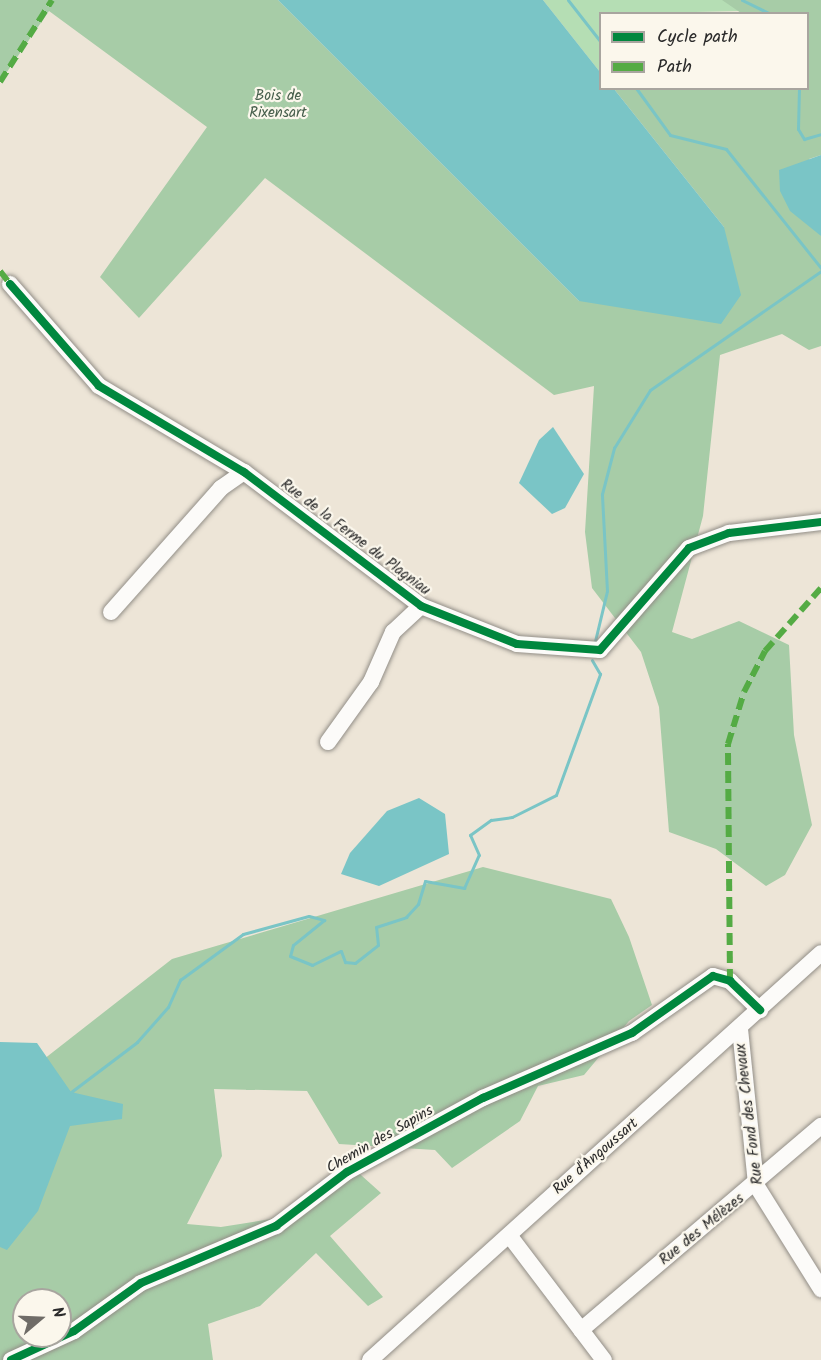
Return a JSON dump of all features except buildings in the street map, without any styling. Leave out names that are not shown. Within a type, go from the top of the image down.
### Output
[{"type":"street","name":"Rue de la Ferme du Plagniau","points":[[10,284],[97,385],[244,472],[421,606],[517,644],[600,650],[620,633],[671,563],[689,549],[729,533],[821,522]]},
{"type":"street","points":[[111,612],[221,488],[244,472]]},
{"type":"street","name":"Rue de la Ferme du Plagniau","points":[[328,742],[371,682],[393,632],[421,606]]},
{"type":"street","name":"Rue d'Angoussart","points":[[370,1360],[740,1029],[821,953]]},
{"type":"street","name":"Chemin des Sapins","points":[[11,1360],[74,1331],[141,1283],[276,1226],[347,1172],[483,1098],[632,1033],[713,976],[730,981],[760,1010]]},
{"type":"street","name":"Rue Fond des Chevaux","points":[[740,1029],[756,1185],[821,1289]]},
{"type":"street","name":"Rue des Mélèzes","points":[[581,1330],[756,1185],[821,1126]]},
{"type":"street","points":[[508,1235],[604,1360]]},
{"type":"green space","name":"Bois de Rixensart","points":[[0,0],[278,0],[579,301],[724,227],[615,90],[809,90],[809,12],[740,12],[722,0],[821,0],[821,155],[809,159],[821,236],[821,346],[809,350],[782,334],[720,355],[703,516],[672,632],[692,639],[739,621],[789,645],[794,735],[812,825],[785,875],[766,886],[716,849],[669,832],[659,707],[641,652],[592,588],[585,532],[594,386],[554,395],[265,178],[139,318],[100,277],[207,127],[49,11],[0,82]]},
{"type":"green space","points":[[543,0],[724,0],[743,11],[599,12],[599,71]]},
{"type":"green space","points":[[483,867],[611,899],[629,937],[652,1005],[629,1021],[584,1075],[538,1086],[520,1121],[452,1168],[435,1150],[339,1144],[307,1091],[214,1089],[222,1156],[187,1224],[221,1227],[277,1218],[352,1167],[381,1193],[330,1236],[383,1297],[368,1306],[316,1253],[260,1306],[208,1324],[213,1360],[0,1360],[0,1058],[21,1077],[172,959]]},
{"type":"water","points":[[278,0],[543,0],[599,71],[599,90],[615,90],[724,227],[741,295],[721,324],[579,301]]},
{"type":"water","points":[[821,155],[821,236],[790,211],[780,191],[779,170]]},
{"type":"water","points":[[553,427],[584,474],[565,508],[552,514],[519,483],[539,440]]},
{"type":"water","points":[[419,798],[445,814],[449,854],[379,886],[341,874],[350,853],[387,811]]},
{"type":"water","points":[[0,1042],[37,1043],[71,1092],[123,1104],[122,1119],[70,1126],[38,1211],[7,1250],[0,1247]]},
{"type":"waterway","points":[[568,0],[599,40]]},
{"type":"waterway","points":[[742,0],[767,12]]},
{"type":"waterway","points":[[637,90],[670,135],[726,149],[821,268]]},
{"type":"waterway","points":[[799,90],[798,129],[804,139],[821,134]]},
{"type":"waterway","points":[[595,641],[607,591],[602,494],[614,448],[650,390],[821,271]]},
{"type":"waterway","points":[[71,1092],[137,1042],[168,1007],[180,980],[243,934],[309,916],[324,920],[293,945],[290,956],[312,965],[341,951],[345,962],[355,963],[378,945],[376,927],[406,917],[418,904],[425,881],[464,888],[479,855],[470,835],[491,820],[512,817],[556,795],[600,674],[592,660]]},
{"type":"marked path","points":[[0,82],[52,0]]},
{"type":"marked path","points":[[0,271],[10,284]]},
{"type":"marked path","points":[[730,981],[728,744],[744,692],[765,651],[821,588]]},
{"type":"cycle path","points":[[10,284],[99,386],[244,472],[421,606],[517,644],[600,650],[689,548],[729,533],[821,522]]},
{"type":"cycle path","points":[[11,1360],[74,1331],[141,1283],[276,1226],[347,1172],[483,1098],[632,1033],[713,976],[730,981],[760,1010]]}]
